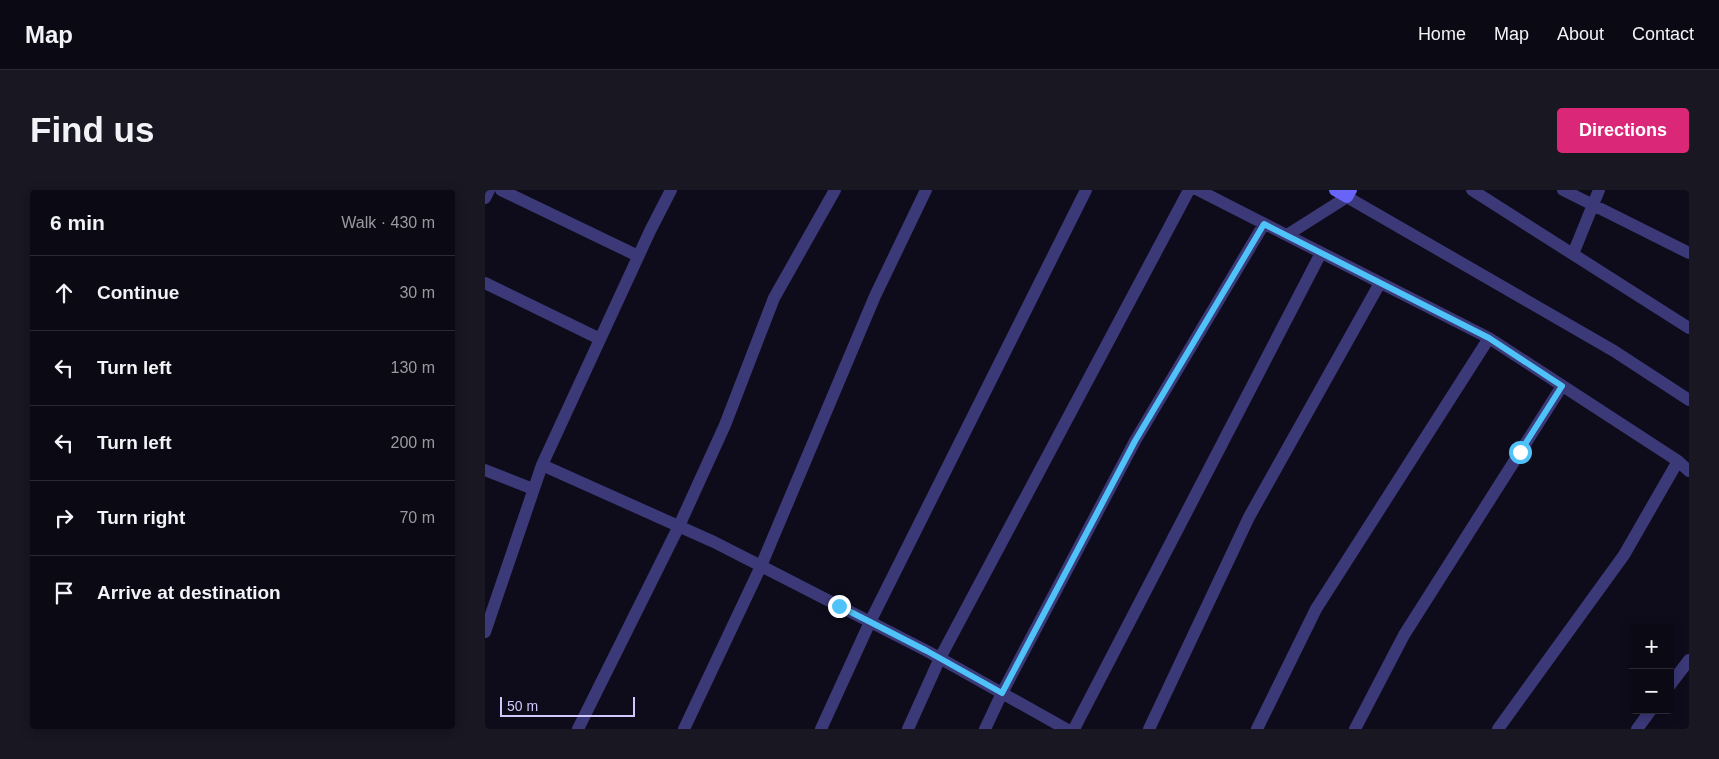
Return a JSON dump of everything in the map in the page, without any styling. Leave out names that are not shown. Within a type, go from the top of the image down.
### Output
[{"type":"main road","points":[[1335,190],[1349,194]]},
{"type":"street","points":[[485,198],[489,190]]},
{"type":"street","points":[[501,190],[638,256]]},
{"type":"street","points":[[485,632],[542,465],[638,256],[671,190]]},
{"type":"street","points":[[578,729],[679,526],[725,425],[774,298],[835,190]]},
{"type":"street","points":[[684,729],[761,566],[875,296],[926,190]]},
{"type":"street","points":[[821,729],[870,622],[1086,190]]},
{"type":"street","points":[[908,729],[940,658],[1189,190]]},
{"type":"street","points":[[1198,190],[1489,338],[1678,461],[1689,471]]},
{"type":"street","points":[[1472,190],[1689,328]]},
{"type":"street","points":[[1563,190],[1689,253]]},
{"type":"street","points":[[1573,254],[1599,190]]},
{"type":"street","points":[[1287,235],[1349,194],[1614,351],[1689,400]]},
{"type":"street","points":[[985,729],[1002,693],[1135,441],[1264,224]]},
{"type":"street","points":[[1074,729],[1321,253]]},
{"type":"street","points":[[1149,729],[1249,517],[1380,282]]},
{"type":"street","points":[[485,283],[600,339]]},
{"type":"street","points":[[1257,729],[1316,609],[1489,338]]},
{"type":"street","points":[[1355,729],[1404,635],[1562,386]]},
{"type":"street","points":[[1498,729],[1624,555],[1678,461]]},
{"type":"street","points":[[542,465],[679,526],[761,566],[940,658],[1066,729]]},
{"type":"street","points":[[485,470],[533,489]]},
{"type":"street","points":[[1674,680],[1689,660]]},
{"type":"street","points":[[1637,729],[1648,714]]},
{"type":"route","points":[[839,606],[927,651],[1002,693],[1135,441],[1264,224],[1489,338],[1562,386],[1520,452]]}]
